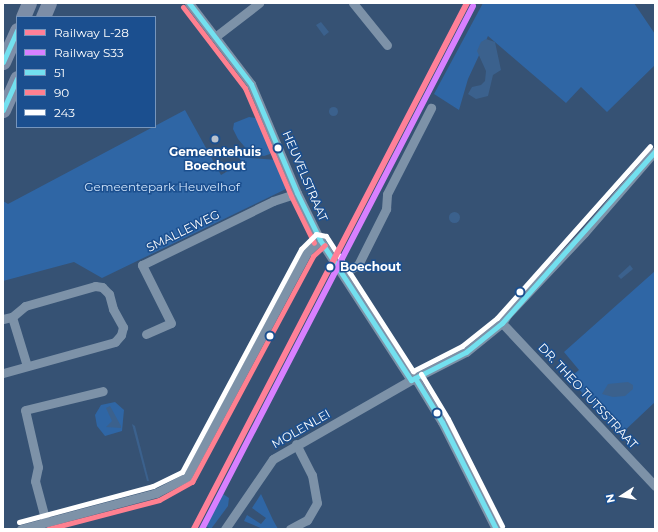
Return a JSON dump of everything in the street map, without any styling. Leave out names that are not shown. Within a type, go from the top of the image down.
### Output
[{"type":"main road","points":[[23,16],[29,3]]},
{"type":"main road","points":[[43,16],[49,3]]},
{"type":"main road","points":[[3,62],[16,32]]},
{"type":"main road","points":[[3,110],[16,80]]},
{"type":"street","name":"HEUVELSTRAAT","points":[[189,3],[252,84],[260,100],[297,193],[320,240],[442,422],[496,529]]},
{"type":"street","points":[[216,37],[259,3]]},
{"type":"street","points":[[353,3],[387,45]]},
{"type":"street","points":[[343,273],[358,265],[386,209],[387,194],[431,108]]},
{"type":"street","name":"MOLENLEI","points":[[225,529],[268,464],[296,444],[413,379],[466,352],[502,323],[507,315],[596,221],[655,150]]},
{"type":"street","name":"SMALLEWEG","points":[[146,334],[171,323],[142,265],[273,201],[297,193]]},
{"type":"street","points":[[21,529],[156,493],[187,477],[307,252],[320,240]]},
{"type":"street","points":[[3,373],[114,342],[123,332],[122,324],[113,309],[110,294],[102,287],[95,286],[25,306],[7,318],[28,366]]},
{"type":"street","name":"DR. THEO TUTSSTRAAT","points":[[502,323],[655,486]]},
{"type":"street","points":[[46,522],[35,481],[38,467],[25,410],[103,391]]},
{"type":"street","points":[[290,529],[307,520],[317,502],[312,475],[296,444]]},
{"type":"street","points":[[307,520],[311,529]]},
{"type":"green space","points":[[483,3],[634,3],[655,34],[655,65],[607,112],[581,87],[566,103],[488,36],[468,79],[459,110],[434,94]]},
{"type":"green space","name":"Gemeentepark Heuvelhof","points":[[185,110],[221,175],[243,162],[238,157],[277,160],[288,188],[102,278],[74,262],[3,281],[3,201],[8,204],[151,128],[156,128],[156,125]]},
{"type":"green space","points":[[249,117],[257,118],[264,127],[272,149],[270,154],[264,156],[249,152],[238,139],[233,129],[234,123]]},
{"type":"green space","points":[[655,271],[655,402],[620,435],[569,378],[579,370],[564,352]]},
{"type":"green space","points":[[115,402],[124,410],[122,431],[105,436],[97,426],[95,415],[101,405]]},
{"type":"green space","points":[[223,494],[229,498],[228,506],[211,529],[202,524],[218,495]]},
{"type":"green space","points":[[261,494],[278,529],[263,529],[244,521],[247,515],[261,524],[266,518],[252,508]]},
{"type":"shaded area","points":[[321,22],[329,32],[324,36],[316,25]]},
{"type":"shaded area","points":[[486,39],[495,42],[501,70],[493,75],[488,96],[476,99],[468,94],[472,87],[481,85],[485,81],[486,71],[477,51],[481,42]]},
{"type":"shaded area","points":[[331,107],[335,107],[337,111],[335,115],[331,115],[329,113],[329,109]]},
{"type":"shaded area","points":[[454,211],[458,213],[460,217],[458,221],[454,223],[450,221],[448,217],[450,213]]},
{"type":"shaded area","points":[[630,265],[633,269],[621,279],[618,276]]},
{"type":"shaded area","points":[[628,382],[633,385],[633,389],[625,396],[613,397],[602,394],[608,384]]},
{"type":"shaded area","points":[[110,406],[121,428],[106,427],[112,421],[106,408]]},
{"type":"shaded area","points":[[132,424],[135,426],[149,481],[147,481]]},
{"type":"rail line","name":"L-28","points":[[194,529],[467,3]]},
{"type":"rail line","name":"S33","points":[[202,529],[473,6]]},
{"type":"transit line","name":"51","points":[[189,3],[251,84],[297,193],[320,240],[411,380]]},
{"type":"transit line","name":"90","points":[[183,7],[245,88],[291,196],[314,243]]},
{"type":"transit line","name":"51","points":[[3,62],[16,32]]},
{"type":"transit line","name":"51","points":[[3,110],[16,80]]},
{"type":"transit line","name":"243","points":[[19,522],[153,486],[182,472],[301,249],[316,234],[326,236],[413,371],[462,346],[497,318],[650,146]]},
{"type":"transit line","name":"51","points":[[411,380],[466,352],[502,323],[655,151]]},
{"type":"transit line","name":"90","points":[[48,529],[159,500],[192,482],[313,256],[325,245]]},
{"type":"transit line","name":"243","points":[[421,374],[448,419],[502,526]]},
{"type":"transit line","name":"51","points":[[415,378],[442,422],[496,529]]},
{"type":"place","name":"Gemeentehuis Boechout","points":[[215,139]]},
{"type":"place","name":"Boechout","points":[[330,267]]}]
